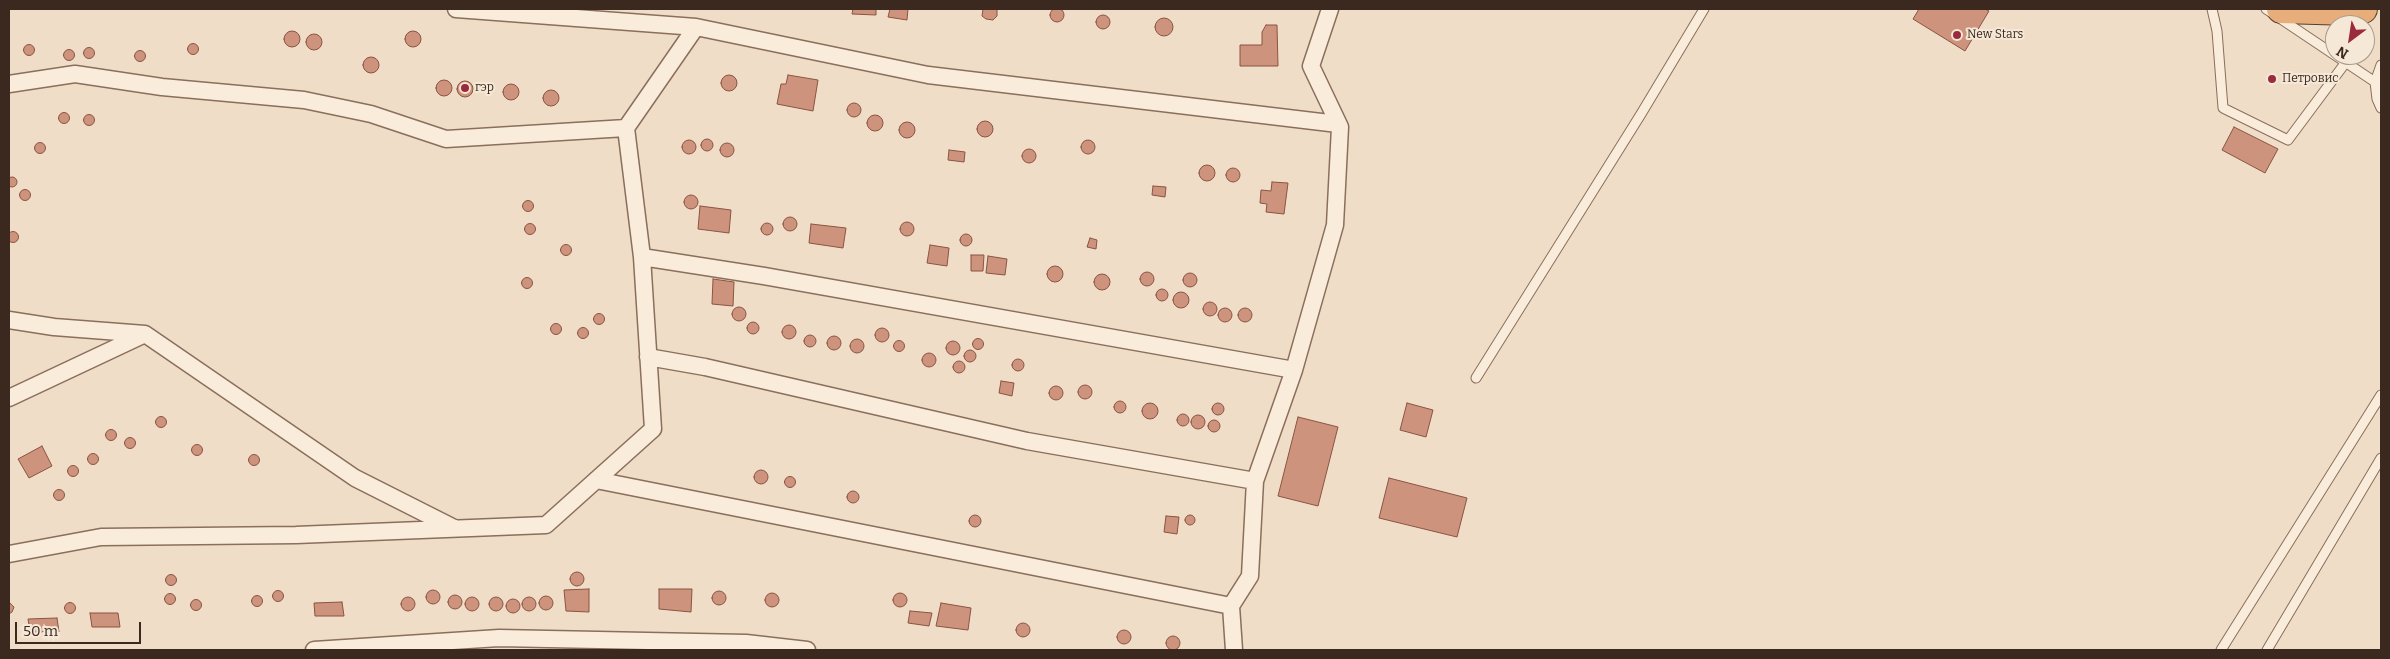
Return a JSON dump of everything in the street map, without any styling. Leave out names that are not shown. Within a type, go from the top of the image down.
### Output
[{"type":"highway","points":[[2280,9],[2351,11],[2363,9]]},
{"type":"street","points":[[456,9],[696,27],[928,75],[1338,124]]},
{"type":"street","points":[[1234,650],[1231,606],[1250,576],[1255,481],[1294,370],[1336,225],[1340,127],[1311,66],[1330,9]]},
{"type":"street","points":[[9,554],[101,537],[296,535],[546,525],[653,429],[642,257],[626,128],[696,27]]},
{"type":"street","points":[[9,84],[75,74],[162,87],[304,100],[371,114],[446,139],[626,128]]},
{"type":"street","points":[[642,257],[764,276],[1294,370]]},
{"type":"street","points":[[9,320],[54,327],[144,334],[354,478],[456,529]]},
{"type":"street","points":[[9,398],[144,334]]},
{"type":"street","points":[[648,357],[714,369],[1026,442],[1255,481]]},
{"type":"street","points":[[596,480],[1231,606]]},
{"type":"street","points":[[314,650],[500,638],[746,643],[807,650]]},
{"type":"lane","points":[[1476,378],[1641,114],[1704,9]]},
{"type":"lane","points":[[2212,9],[2217,31],[2223,108],[2288,140],[2344,65]]},
{"type":"lane","points":[[2266,9],[2325,48]]},
{"type":"lane","points":[[2350,65],[2378,84]]},
{"type":"lane","points":[[2381,65],[2377,99],[2381,108]]},
{"type":"lane","points":[[2221,650],[2381,395]]},
{"type":"lane","points":[[2266,650],[2381,458]]},
{"type":"building","points":[[1054,8],[1060,8],[1064,15],[1060,22],[1054,22],[1050,18],[1050,12]]},
{"type":"building","points":[[853,9],[876,9],[876,15],[852,14]]},
{"type":"building","points":[[890,9],[908,9],[907,20],[888,17]]},
{"type":"building","points":[[983,9],[997,9],[997,16],[993,20],[986,19],[982,16]]},
{"type":"building","name":"New Stars","points":[[1919,9],[1985,9],[1989,11],[1965,51],[1913,19]]},
{"type":"building","points":[[1103,15],[1108,17],[1110,22],[1108,27],[1103,29],[1098,27],[1096,22],[1098,17]]},
{"type":"building","points":[[1164,18],[1170,21],[1173,27],[1170,33],[1164,36],[1158,33],[1155,27],[1158,21]]},
{"type":"building","points":[[1266,25],[1277,25],[1278,66],[1240,66],[1240,45],[1262,45],[1262,32]]},
{"type":"building","points":[[292,31],[298,33],[300,39],[298,45],[292,47],[286,45],[284,39],[286,33]]},
{"type":"building","points":[[413,31],[419,33],[421,39],[419,45],[413,47],[407,45],[405,39],[407,33]]},
{"type":"building","points":[[314,34],[320,36],[322,42],[320,48],[314,50],[308,48],[306,42],[308,36]]},
{"type":"building","points":[[193,43],[199,49],[193,55],[187,49]]},
{"type":"building","points":[[29,44],[35,50],[29,56],[23,50]]},
{"type":"building","points":[[89,47],[95,53],[89,59],[83,53]]},
{"type":"building","points":[[69,49],[75,55],[69,61],[63,55]]},
{"type":"building","points":[[140,50],[146,56],[140,62],[134,56]]},
{"type":"building","points":[[371,57],[377,59],[379,65],[377,71],[371,73],[365,71],[363,65],[365,59]]},
{"type":"building","points":[[729,75],[737,83],[729,91],[721,83]]},
{"type":"building","points":[[788,75],[818,80],[813,111],[777,104],[781,84],[786,84]]},
{"type":"building","name":"гэр","points":[[444,80],[450,82],[452,88],[450,94],[444,96],[438,94],[436,88],[438,82]]},
{"type":"building","name":"гэр","points":[[465,81],[471,83],[473,89],[471,95],[465,97],[459,95],[457,89],[459,83]]},
{"type":"building","name":"гэр","points":[[511,84],[517,86],[519,92],[517,98],[511,100],[505,98],[503,92],[505,86]]},
{"type":"building","points":[[551,90],[557,92],[559,98],[557,104],[551,106],[545,104],[543,98],[545,92]]},
{"type":"building","points":[[851,103],[857,103],[861,110],[857,117],[851,117],[847,113],[847,107]]},
{"type":"building","points":[[64,112],[70,118],[64,124],[58,118]]},
{"type":"building","points":[[89,114],[95,120],[89,126],[83,120]]},
{"type":"building","points":[[875,115],[883,123],[875,131],[867,123]]},
{"type":"building","points":[[985,121],[993,129],[985,137],[977,129]]},
{"type":"building","points":[[907,122],[913,124],[915,130],[913,136],[907,138],[901,136],[899,130],[901,124]]},
{"type":"building","points":[[2234,127],[2278,149],[2265,173],[2222,150]]},
{"type":"building","points":[[705,139],[709,139],[713,145],[709,151],[705,151],[701,147],[701,143]]},
{"type":"building","points":[[686,140],[692,140],[696,147],[692,154],[686,154],[682,150],[682,144]]},
{"type":"building","points":[[1085,140],[1091,140],[1095,147],[1091,154],[1085,154],[1081,150],[1081,144]]},
{"type":"building","points":[[40,142],[46,148],[40,154],[34,148]]},
{"type":"building","points":[[724,143],[730,143],[734,150],[730,157],[724,157],[720,153],[720,147]]},
{"type":"building","points":[[1026,149],[1032,149],[1036,156],[1032,163],[1026,163],[1022,159],[1022,153]]},
{"type":"building","points":[[949,150],[965,152],[964,162],[948,160]]},
{"type":"building","points":[[1207,165],[1213,167],[1215,173],[1213,179],[1207,181],[1201,179],[1199,173],[1201,167]]},
{"type":"building","points":[[1233,168],[1238,170],[1240,175],[1238,180],[1233,182],[1228,180],[1226,175],[1228,170]]},
{"type":"building","points":[[12,177],[17,182],[12,187],[7,182]]},
{"type":"building","points":[[1272,182],[1288,183],[1284,214],[1266,212],[1267,204],[1260,203],[1261,190],[1271,191]]},
{"type":"building","points":[[1153,186],[1166,187],[1165,197],[1152,195]]},
{"type":"building","points":[[25,189],[31,195],[25,201],[19,195]]},
{"type":"building","points":[[691,195],[696,197],[698,202],[696,207],[691,209],[686,207],[684,202],[686,197]]},
{"type":"building","points":[[528,200],[534,206],[528,212],[522,206]]},
{"type":"building","points":[[700,206],[731,210],[729,233],[698,229]]},
{"type":"building","points":[[790,217],[795,219],[797,224],[795,229],[790,231],[785,229],[783,224],[785,219]]},
{"type":"building","points":[[904,222],[910,222],[914,229],[910,236],[904,236],[900,232],[900,226]]},
{"type":"building","points":[[530,223],[536,229],[530,235],[524,229]]},
{"type":"building","points":[[769,223],[772,224],[772,234],[765,235],[762,234],[761,227],[762,224]]},
{"type":"building","points":[[811,224],[846,228],[843,248],[809,243]]},
{"type":"building","points":[[11,232],[15,232],[18,237],[17,241],[11,242],[8,239],[8,235]]},
{"type":"building","points":[[968,234],[971,235],[971,245],[964,246],[961,245],[960,238],[961,235]]},
{"type":"building","points":[[1090,238],[1097,240],[1096,249],[1087,247]]},
{"type":"building","points":[[566,244],[572,250],[566,256],[560,250]]},
{"type":"building","points":[[930,245],[949,248],[947,266],[927,263]]},
{"type":"building","points":[[971,255],[984,255],[983,271],[971,271]]},
{"type":"building","points":[[988,256],[1007,259],[1005,275],[986,273]]},
{"type":"building","points":[[1055,266],[1061,268],[1063,274],[1061,280],[1055,282],[1049,280],[1047,274],[1049,268]]},
{"type":"building","points":[[1144,272],[1150,272],[1154,279],[1150,286],[1144,286],[1140,282],[1140,276]]},
{"type":"building","points":[[1187,273],[1193,273],[1197,280],[1193,287],[1187,287],[1183,283],[1183,277]]},
{"type":"building","points":[[1102,274],[1110,282],[1102,290],[1094,282]]},
{"type":"building","points":[[527,277],[533,283],[527,289],[521,283]]},
{"type":"building","points":[[713,279],[734,282],[733,306],[712,304]]},
{"type":"building","points":[[1160,289],[1164,289],[1168,295],[1164,301],[1160,301],[1156,297],[1156,293]]},
{"type":"building","points":[[1181,292],[1187,294],[1189,300],[1187,306],[1181,308],[1175,306],[1173,300],[1175,294]]},
{"type":"building","points":[[1207,302],[1213,302],[1217,309],[1213,316],[1207,316],[1203,312],[1203,306]]},
{"type":"building","points":[[739,307],[744,309],[746,314],[744,319],[739,321],[734,319],[732,314],[734,309]]},
{"type":"building","points":[[1225,308],[1230,310],[1232,315],[1230,320],[1225,322],[1220,320],[1218,315],[1220,310]]},
{"type":"building","points":[[1245,308],[1250,310],[1252,315],[1250,320],[1245,322],[1240,320],[1238,315],[1240,310]]},
{"type":"building","points":[[599,313],[605,319],[599,325],[593,319]]},
{"type":"building","points":[[755,322],[758,323],[758,333],[751,334],[748,333],[747,326],[748,323]]},
{"type":"building","points":[[556,323],[562,329],[556,335],[550,329]]},
{"type":"building","points":[[789,325],[794,327],[796,332],[794,337],[789,339],[784,337],[782,332],[784,327]]},
{"type":"building","points":[[583,327],[589,333],[583,339],[577,333]]},
{"type":"building","points":[[882,328],[887,330],[889,335],[887,340],[882,342],[877,340],[875,335],[877,330]]},
{"type":"building","points":[[812,335],[815,336],[815,346],[808,347],[805,346],[804,339],[805,336]]},
{"type":"building","points":[[834,336],[839,338],[841,343],[839,348],[834,350],[829,348],[827,343],[829,338]]},
{"type":"building","points":[[978,338],[984,344],[978,350],[972,344]]},
{"type":"building","points":[[857,339],[862,341],[864,346],[862,351],[857,353],[852,351],[850,346],[852,341]]},
{"type":"building","points":[[897,341],[901,341],[904,346],[903,350],[897,351],[894,348],[894,344]]},
{"type":"building","points":[[953,341],[958,343],[960,348],[958,353],[953,355],[948,353],[946,348],[948,343]]},
{"type":"building","points":[[968,350],[972,350],[976,356],[972,362],[968,362],[964,358],[964,354]]},
{"type":"building","points":[[926,353],[932,353],[936,360],[932,367],[926,367],[922,363],[922,357]]},
{"type":"building","points":[[1016,359],[1020,359],[1024,365],[1020,371],[1016,371],[1012,367],[1012,363]]},
{"type":"building","points":[[961,361],[964,362],[964,372],[957,373],[954,372],[953,365],[954,362]]},
{"type":"building","points":[[1001,381],[1014,383],[1012,396],[999,393]]},
{"type":"building","points":[[1082,385],[1088,385],[1092,392],[1088,399],[1082,399],[1078,395],[1078,389]]},
{"type":"building","points":[[1056,386],[1061,388],[1063,393],[1061,398],[1056,400],[1051,398],[1049,393],[1051,388]]},
{"type":"building","points":[[1118,401],[1122,401],[1126,407],[1122,413],[1118,413],[1114,409],[1114,405]]},
{"type":"building","points":[[1150,403],[1158,411],[1150,419],[1142,411]]},
{"type":"building","points":[[1216,403],[1220,403],[1224,409],[1220,415],[1216,415],[1212,411],[1212,407]]},
{"type":"building","points":[[1407,403],[1433,410],[1426,437],[1400,430]]},
{"type":"building","points":[[1181,414],[1185,414],[1189,420],[1185,426],[1181,426],[1177,422],[1177,418]]},
{"type":"building","points":[[1198,415],[1203,417],[1205,422],[1203,427],[1198,429],[1193,427],[1191,422],[1193,417]]},
{"type":"building","points":[[161,416],[167,422],[161,428],[155,422]]},
{"type":"building","points":[[1298,417],[1338,427],[1318,506],[1278,496]]},
{"type":"building","points":[[1212,420],[1216,420],[1220,426],[1216,432],[1212,432],[1208,428],[1208,424]]},
{"type":"building","points":[[111,429],[117,435],[111,441],[105,435]]},
{"type":"building","points":[[130,437],[136,443],[130,449],[124,443]]},
{"type":"building","points":[[197,444],[203,450],[197,456],[191,450]]},
{"type":"building","points":[[42,446],[52,466],[29,478],[18,459]]},
{"type":"building","points":[[93,453],[99,459],[93,465],[87,459]]},
{"type":"building","points":[[254,454],[260,460],[254,466],[248,460]]},
{"type":"building","points":[[73,465],[79,471],[73,477],[67,471]]},
{"type":"building","points":[[761,470],[766,472],[768,477],[766,482],[761,484],[756,482],[754,477],[756,472]]},
{"type":"building","points":[[790,476],[796,482],[790,488],[784,482]]},
{"type":"building","points":[[1389,478],[1467,498],[1457,537],[1379,518]]},
{"type":"building","points":[[59,489],[65,495],[59,501],[53,495]]},
{"type":"building","points":[[851,491],[855,491],[859,497],[855,503],[851,503],[847,499],[847,495]]},
{"type":"building","points":[[973,515],[977,515],[981,521],[977,527],[973,527],[969,523],[969,519]]},
{"type":"building","points":[[1188,515],[1192,515],[1195,520],[1194,524],[1188,525],[1185,522],[1185,518]]},
{"type":"building","points":[[1166,516],[1179,517],[1177,534],[1164,532]]},
{"type":"building","points":[[577,572],[582,574],[584,579],[582,584],[577,586],[572,584],[570,579],[572,574]]},
{"type":"building","points":[[171,574],[177,580],[171,586],[165,580]]},
{"type":"building","points":[[589,589],[589,612],[566,611],[564,590]]},
{"type":"building","points":[[659,589],[692,589],[691,612],[659,609]]},
{"type":"building","points":[[278,590],[284,596],[278,602],[272,596]]},
{"type":"building","points":[[433,590],[438,592],[440,597],[438,602],[433,604],[428,602],[426,597],[428,592]]},
{"type":"building","points":[[719,591],[724,593],[726,598],[724,603],[719,605],[714,603],[712,598],[714,593]]},
{"type":"building","points":[[170,593],[176,599],[170,605],[164,599]]},
{"type":"building","points":[[772,593],[777,595],[779,600],[777,605],[772,607],[767,605],[765,600],[767,595]]},
{"type":"building","points":[[900,593],[905,595],[907,600],[905,605],[900,607],[895,605],[893,600],[895,595]]},
{"type":"building","points":[[257,595],[263,601],[257,607],[251,601]]},
{"type":"building","points":[[455,595],[460,597],[462,602],[460,607],[455,609],[450,607],[448,602],[450,597]]},
{"type":"building","points":[[546,596],[551,598],[553,603],[551,608],[546,610],[541,608],[539,603],[541,598]]},
{"type":"building","points":[[408,597],[413,599],[415,604],[413,609],[408,611],[403,609],[401,604],[403,599]]},
{"type":"building","points":[[472,597],[477,599],[479,604],[477,609],[472,611],[467,609],[465,604],[467,599]]},
{"type":"building","points":[[496,597],[501,599],[503,604],[501,609],[496,611],[491,609],[489,604],[491,599]]},
{"type":"building","points":[[529,597],[534,599],[536,604],[534,609],[529,611],[524,609],[522,604],[524,599]]},
{"type":"building","points":[[196,599],[202,605],[196,611],[190,605]]},
{"type":"building","points":[[513,599],[518,601],[520,606],[518,611],[513,613],[508,611],[506,606],[508,601]]},
{"type":"building","points":[[9,602],[14,607],[9,614]]},
{"type":"building","points":[[70,602],[76,608],[70,614],[64,608]]},
{"type":"building","points":[[342,602],[344,616],[315,616],[314,603]]},
{"type":"building","points":[[941,603],[971,608],[968,630],[936,626]]},
{"type":"building","points":[[910,611],[932,613],[929,626],[908,623]]},
{"type":"building","points":[[90,613],[118,613],[120,627],[92,627]]},
{"type":"building","points":[[57,618],[59,632],[30,632],[28,619]]},
{"type":"building","points":[[1023,623],[1028,625],[1030,630],[1028,635],[1023,637],[1018,635],[1016,630],[1018,625]]},
{"type":"building","points":[[1124,630],[1129,632],[1131,637],[1129,642],[1124,644],[1119,642],[1117,637],[1119,632]]},
{"type":"building","points":[[1173,636],[1178,638],[1180,643],[1178,648],[1173,650],[1168,648],[1166,643],[1168,638]]},
{"type":"place","name":"New Stars","points":[[1957,35]]},
{"type":"place","name":"Петровис","points":[[2272,79]]},
{"type":"place","name":"гэр","points":[[465,88]]}]
